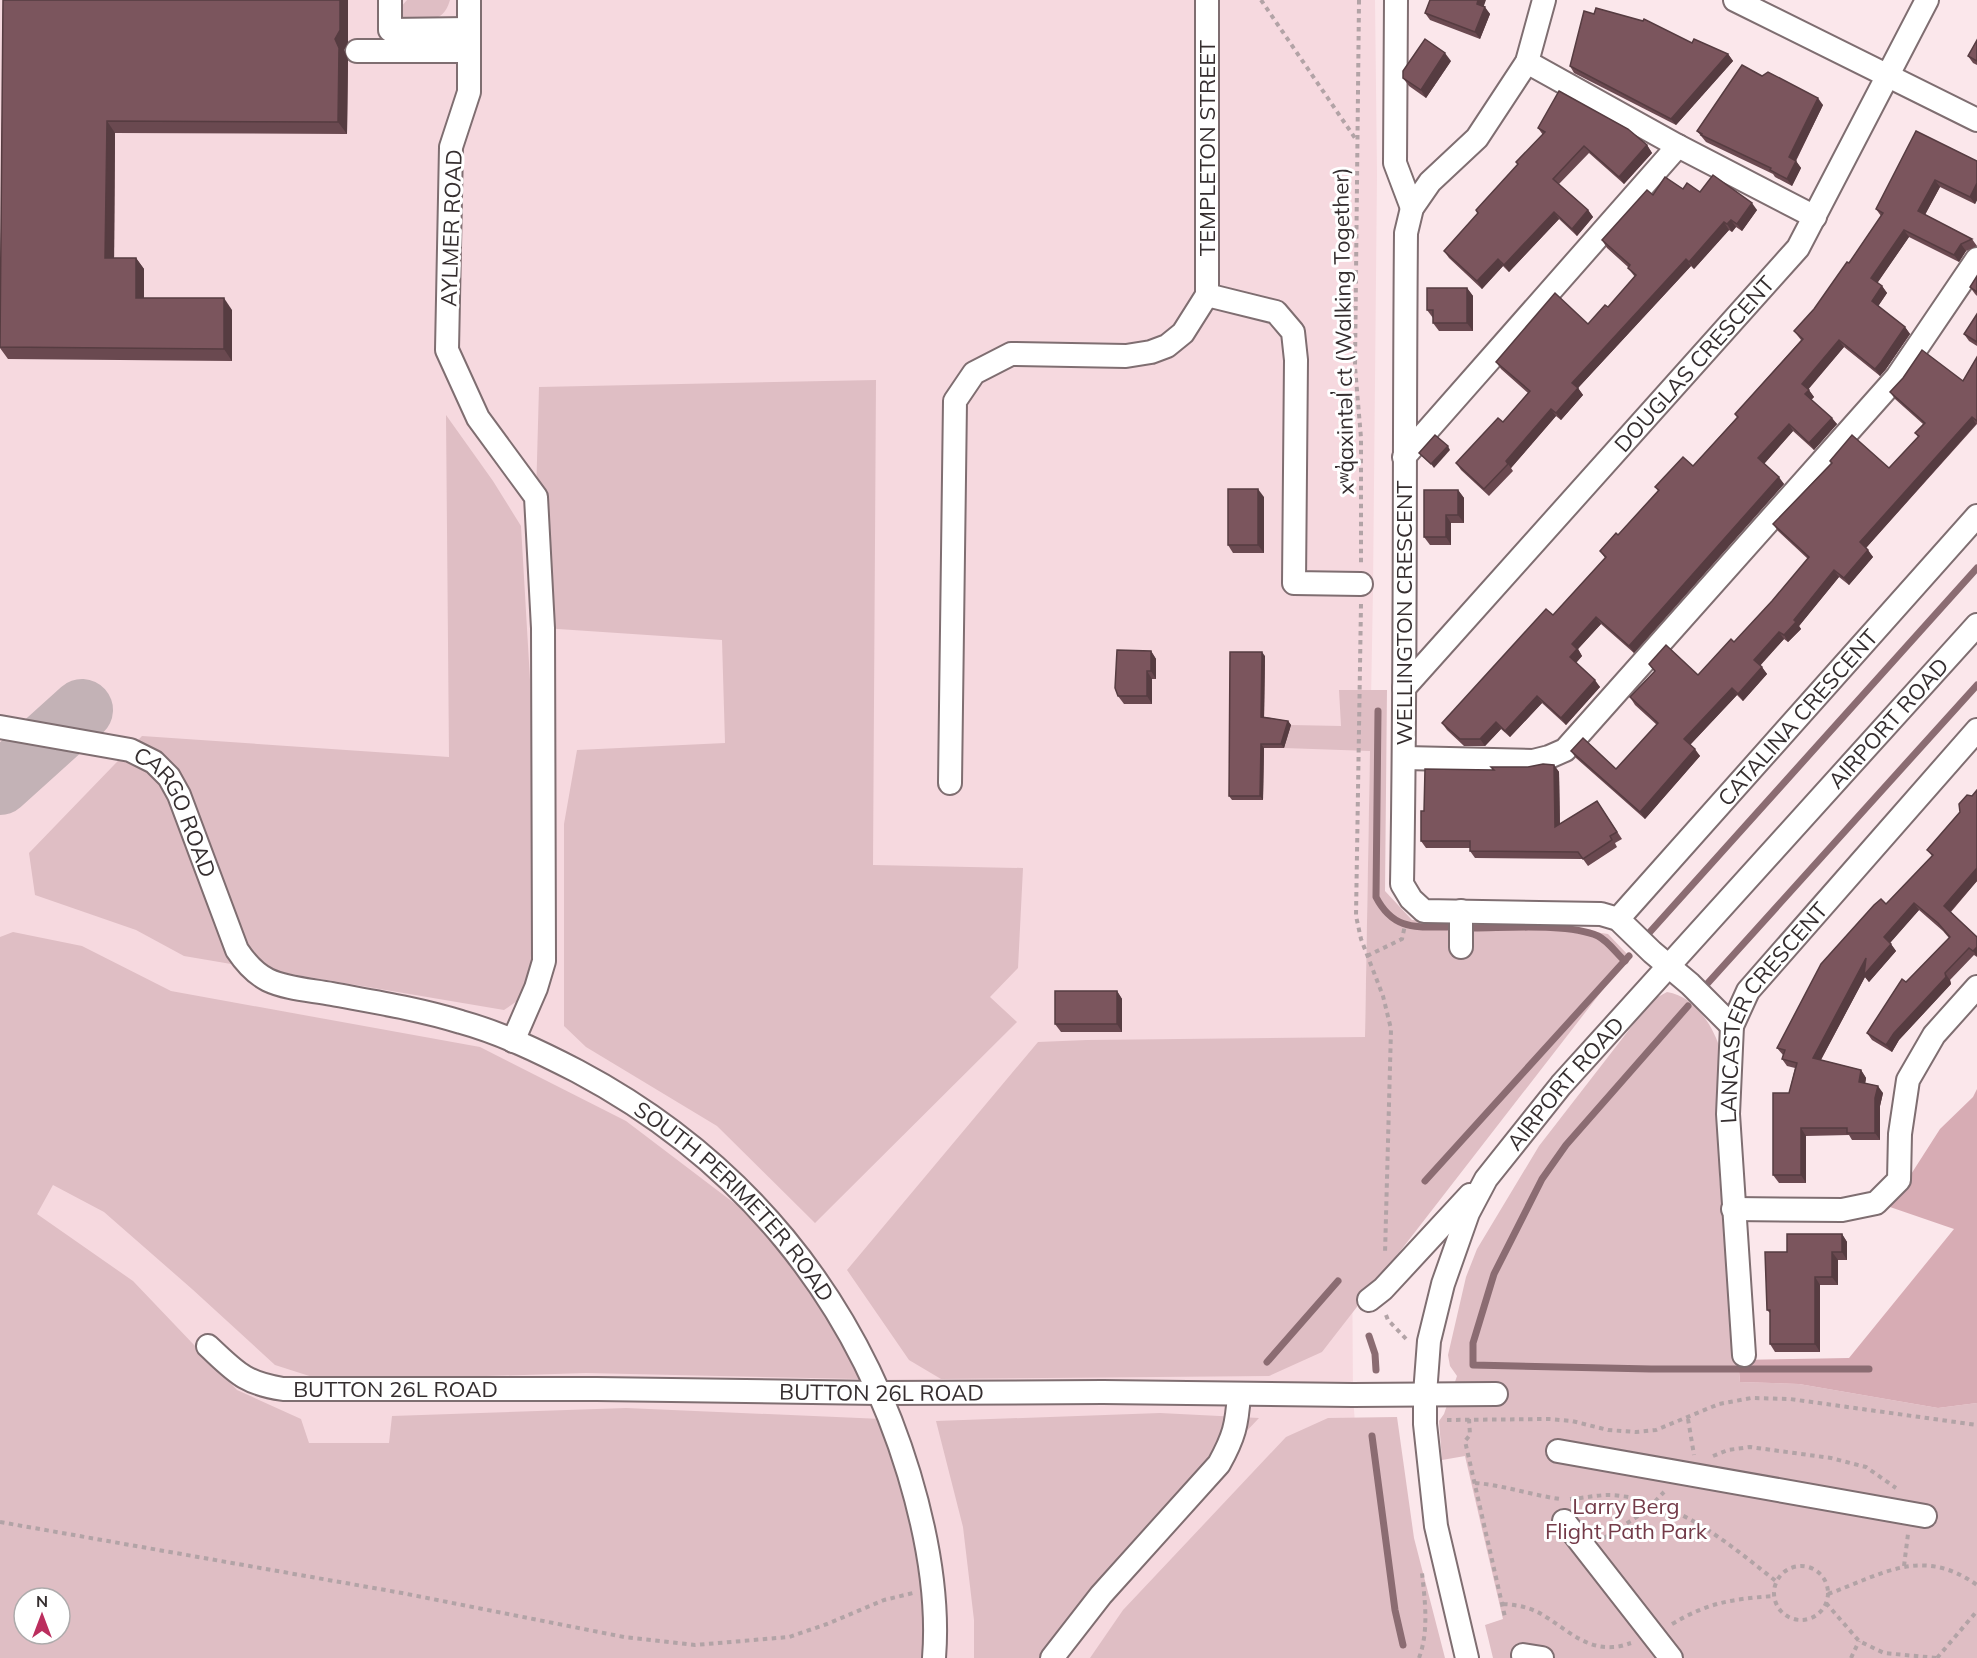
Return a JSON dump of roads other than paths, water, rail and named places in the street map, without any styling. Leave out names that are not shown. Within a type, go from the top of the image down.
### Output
[{"type":"street","points":[[390,0],[390,30],[469,40]]},
{"type":"street","name":"AYLMER ROAD","points":[[469,0],[469,92],[451,147],[447,350],[478,418],[536,497],[543,628],[544,961],[536,988],[513,1041]]},
{"type":"street","name":"TEMPLETON STREET","points":[[1207,0],[1207,295]]},
{"type":"street","points":[[1396,0],[1395,162],[1412,208]]},
{"type":"street","name":"WELLINGTON CRESCENT","points":[[1544,0],[1527,62],[1477,138],[1430,182],[1412,208],[1406,233],[1405,758],[1402,884],[1411,899],[1424,911],[1601,914],[1618,919]]},
{"type":"street","points":[[1735,0],[1977,120]]},
{"type":"street","name":"DOUGLAS CRESCENT","points":[[1404,688],[1798,248],[1927,0]]},
{"type":"street","points":[[357,51],[469,40]]},
{"type":"street","points":[[1527,62],[1678,146],[1815,218]]},
{"type":"street","points":[[1404,457],[1678,146]]},
{"type":"street","points":[[1405,758],[1533,761],[1565,750],[1897,377],[1977,259]]},
{"type":"street","points":[[950,783],[955,401],[974,373],[1011,354],[1126,356],[1151,352],[1167,346],[1183,333],[1207,295],[1276,312],[1293,332],[1296,360],[1294,583],[1361,587]]},
{"type":"street","name":"CATALINA CRESCENT","points":[[1618,919],[1977,516]]},
{"type":"street","name":"AIRPORT ROAD","points":[[1467,1658],[1436,1526],[1425,1424],[1425,1394],[1429,1341],[1443,1284],[1468,1213],[1486,1179],[1561,1085],[1977,625]]},
{"type":"street","name":"CARGO ROAD","points":[[0,727],[130,750],[154,762],[169,777],[179,795],[237,950],[253,970],[267,980],[282,985]]},
{"type":"street","name":"LANCASTER CRESCENT","points":[[1744,1355],[1728,1114],[1732,1026],[1748,991],[1977,730]]},
{"type":"street","points":[[1461,911],[1461,947]]},
{"type":"street","points":[[1618,919],[1690,984],[1732,1026]]},
{"type":"street","name":"SOUTH PERIMETER ROAD","points":[[282,985],[461,1022],[513,1041],[559,1062],[614,1091],[669,1127],[717,1168],[767,1218],[806,1265],[838,1314],[879,1393],[902,1450],[918,1502],[933,1585],[936,1612],[934,1658]]},
{"type":"street","points":[[1733,1209],[1842,1210],[1876,1203],[1899,1180],[1900,1134],[1908,1080],[1934,1035],[1977,987]]},
{"type":"street","points":[[1376,1295],[1486,1179]]},
{"type":"street","name":"BUTTON 26L ROAD","points":[[208,1346],[247,1380],[283,1389],[1496,1394]]},
{"type":"street","points":[[1053,1658],[1101,1595],[1219,1464],[1231,1442],[1238,1422],[1239,1394]]},
{"type":"street","points":[[1558,1451],[1925,1516]]},
{"type":"street","points":[[1564,1521],[1671,1658]]},
{"type":"waterway","points":[[1649,933],[1977,568]]},
{"type":"waterway","points":[[1707,984],[1977,685]]},
{"type":"waterway","points":[[1378,711],[1376,897],[1383,908],[1397,921],[1415,926],[1447,927]]},
{"type":"waterway","points":[[1473,928],[1537,927],[1585,932],[1602,938],[1625,961]]},
{"type":"waterway","points":[[1425,1181],[1629,956]]},
{"type":"waterway","points":[[1688,1006],[1566,1145],[1542,1179],[1494,1274],[1473,1343],[1473,1365],[1651,1369],[1869,1369]]},
{"type":"waterway","points":[[1267,1362],[1338,1281]]},
{"type":"waterway","points":[[1369,1336],[1375,1354],[1376,1370]]},
{"type":"waterway","points":[[1372,1436],[1395,1610],[1403,1645]]},
{"type":"park label","name":"Larry Berg Flight Path Park","points":[[1626,1518]]}]
